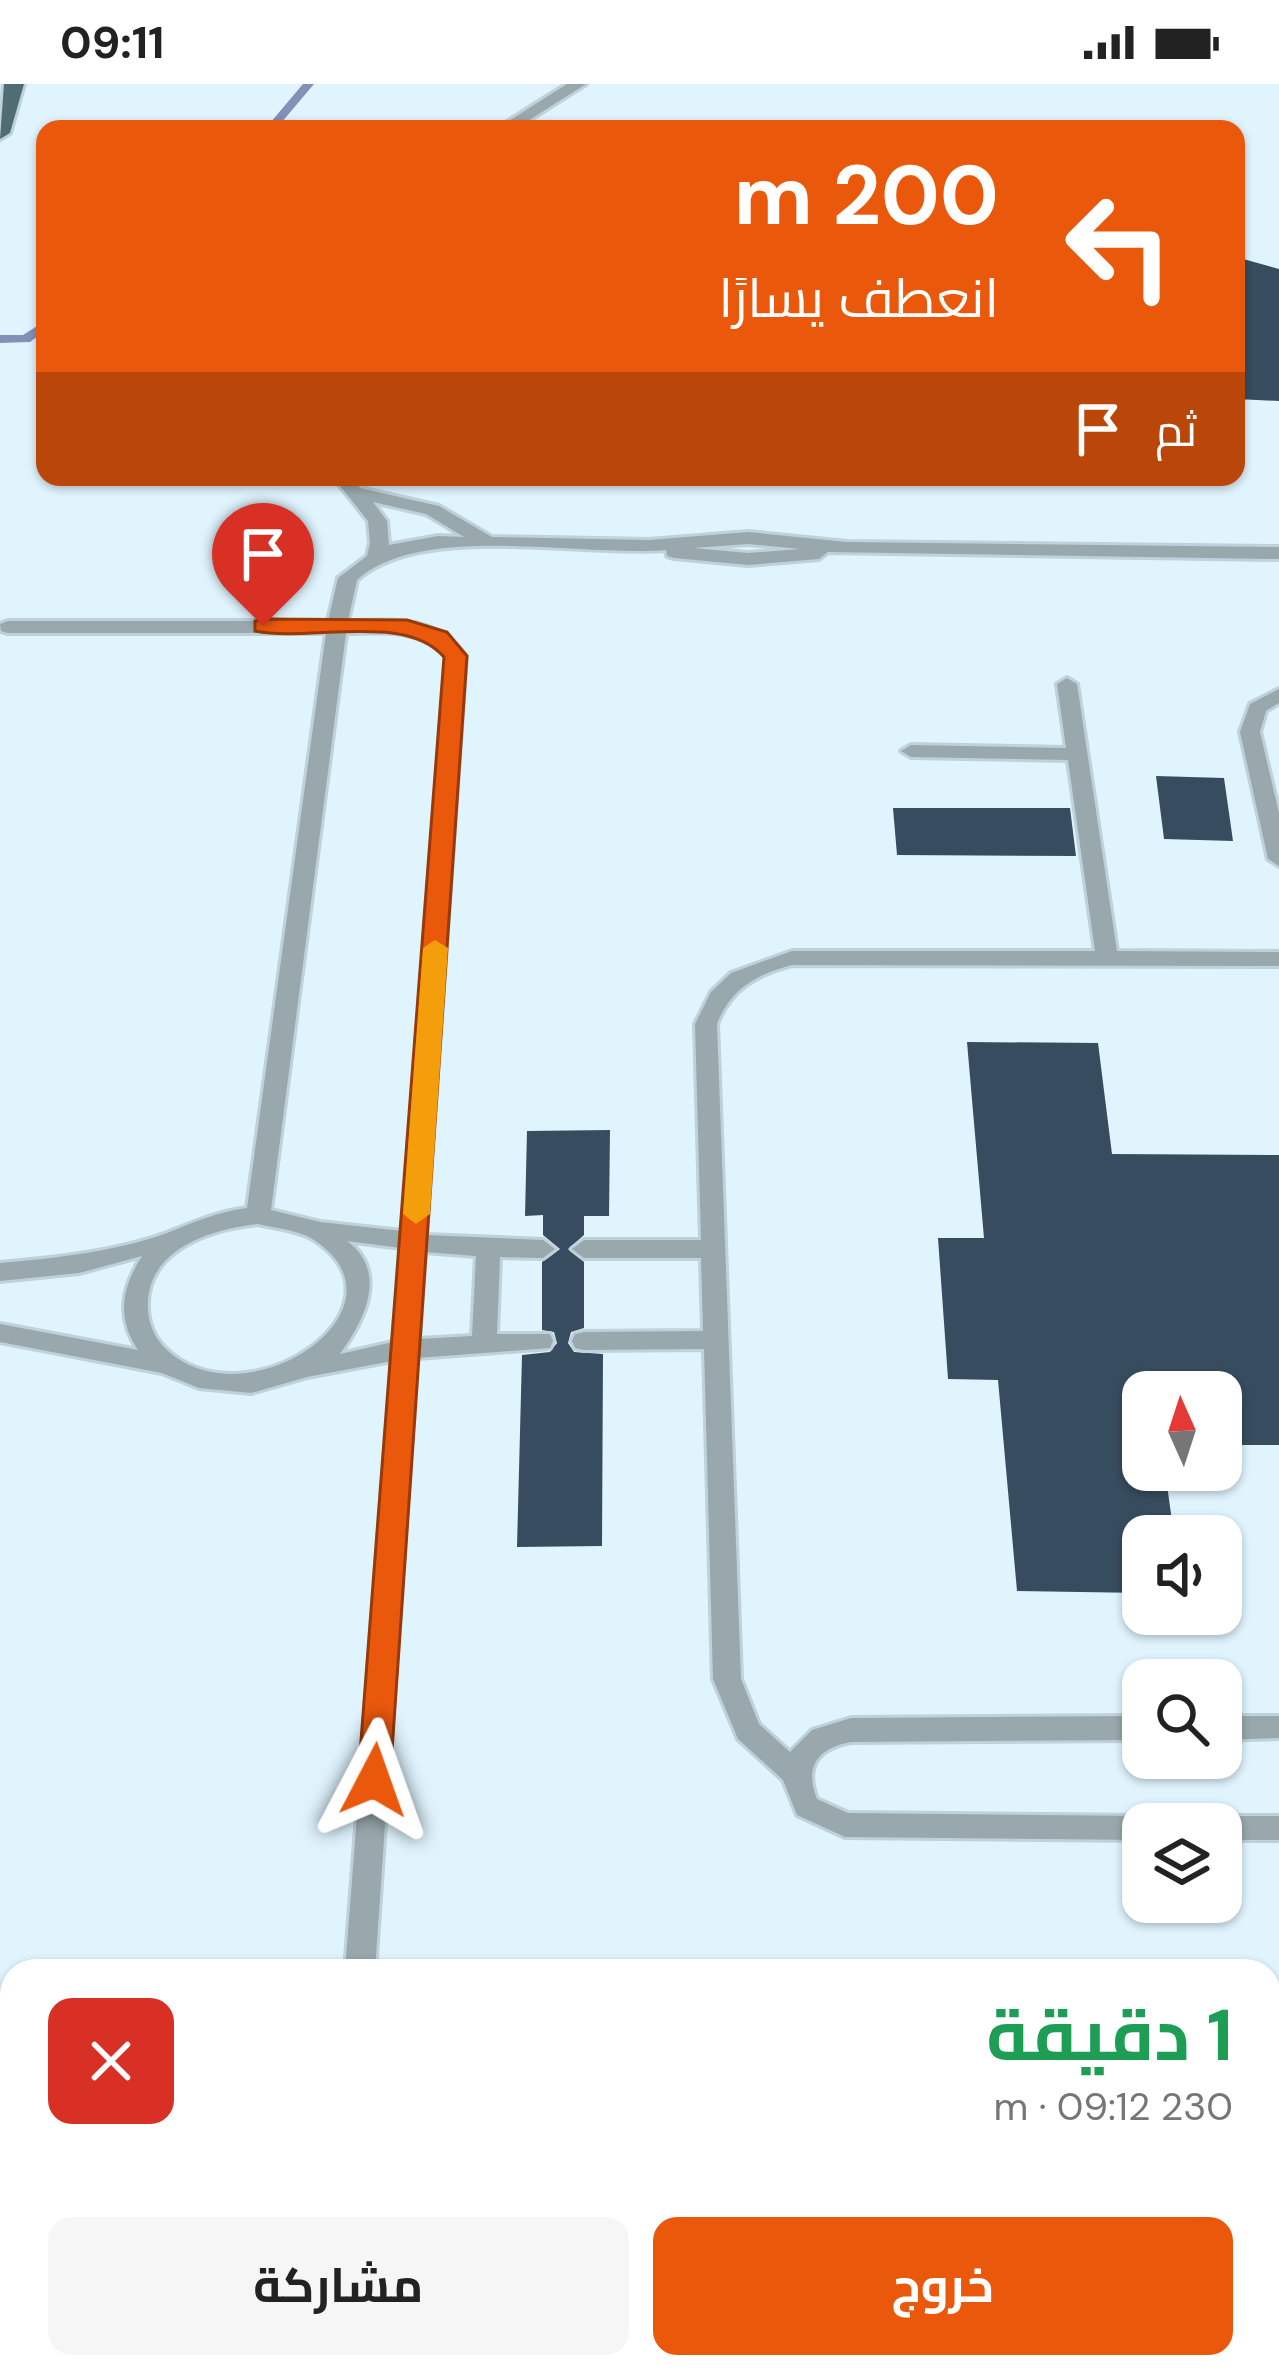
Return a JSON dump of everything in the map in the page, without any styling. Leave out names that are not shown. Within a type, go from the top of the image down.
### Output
[{"type":"main road","points":[[0,133],[14,84]]},
{"type":"lane","points":[[519,120],[578,84]]},
{"type":"lane","points":[[351,486],[378,517],[382,530],[376,557]]},
{"type":"lane","points":[[358,493],[432,510],[488,543]]},
{"type":"lane","points":[[258,1215],[337,626],[348,578],[376,557],[415,544],[488,543],[649,546],[748,559],[847,548],[1279,554]]},
{"type":"lane","points":[[8,626],[337,626],[424,631],[439,637],[456,656],[361,1959]]},
{"type":"lane","points":[[1067,684],[1107,958]]},
{"type":"lane","points":[[1279,695],[1257,708],[1250,719],[1250,732],[1279,860]]},
{"type":"lane","points":[[911,752],[1077,754]]},
{"type":"lane","points":[[1122,1828],[845,1825],[807,1807],[794,1772],[748,1732],[728,1679],[706,1024],[710,1010],[730,983],[770,963],[818,956],[1279,959]]},
{"type":"lane","points":[[0,1272],[79,1264],[174,1239],[214,1222],[258,1215],[414,1244],[543,1249]]},
{"type":"lane","points":[[295,1373],[324,1358],[346,1336],[359,1312],[362,1286],[355,1262],[338,1242],[313,1227]]},
{"type":"lane","points":[[168,1366],[147,1348],[134,1327],[131,1303],[137,1280],[152,1257],[174,1239]]},
{"type":"lane","points":[[584,1249],[714,1249]]},
{"type":"lane","points":[[484,1342],[488,1250]]},
{"type":"lane","points":[[0,1333],[168,1366],[228,1384],[406,1349],[542,1341]]},
{"type":"lane","points":[[584,1341],[716,1340]]},
{"type":"lane","points":[[1242,1727],[1279,1727]]},
{"type":"lane","points":[[794,1772],[799,1754],[812,1741],[851,1730],[1122,1728]]},
{"type":"lane","points":[[1242,1828],[1279,1828]]},
{"type":"building","points":[[1245,260],[1279,269],[1279,401],[1245,399]]},
{"type":"building","points":[[1156,776],[1224,778],[1233,841],[1164,839]]},
{"type":"building","points":[[893,808],[1070,808],[1076,856],[897,855]]},
{"type":"building","points":[[967,1042],[1098,1043],[1112,1154],[1279,1155],[1279,1445],[1242,1445],[1242,1371],[1122,1371],[1122,1491],[1168,1491],[1171,1515],[1122,1515],[1122,1593],[1017,1591],[998,1380],[948,1379],[938,1238],[984,1238]]},
{"type":"building","points":[[610,1130],[609,1216],[584,1216],[584,1235],[568,1249],[584,1262],[584,1328],[571,1332],[568,1343],[574,1352],[603,1354],[602,1546],[517,1547],[522,1355],[550,1352],[557,1343],[554,1332],[542,1330],[542,1262],[560,1249],[543,1235],[543,1215],[525,1216],[527,1131]]},
{"type":"waterway","points":[[278,120],[309,84]]},
{"type":"waterway","points":[[0,339],[26,339],[36,332]]},
{"type":"slow traffic","points":[[416,1214],[435,948]]},
{"type":"route","points":[[263,626],[407,627],[439,637],[456,656],[374,1780]]}]
